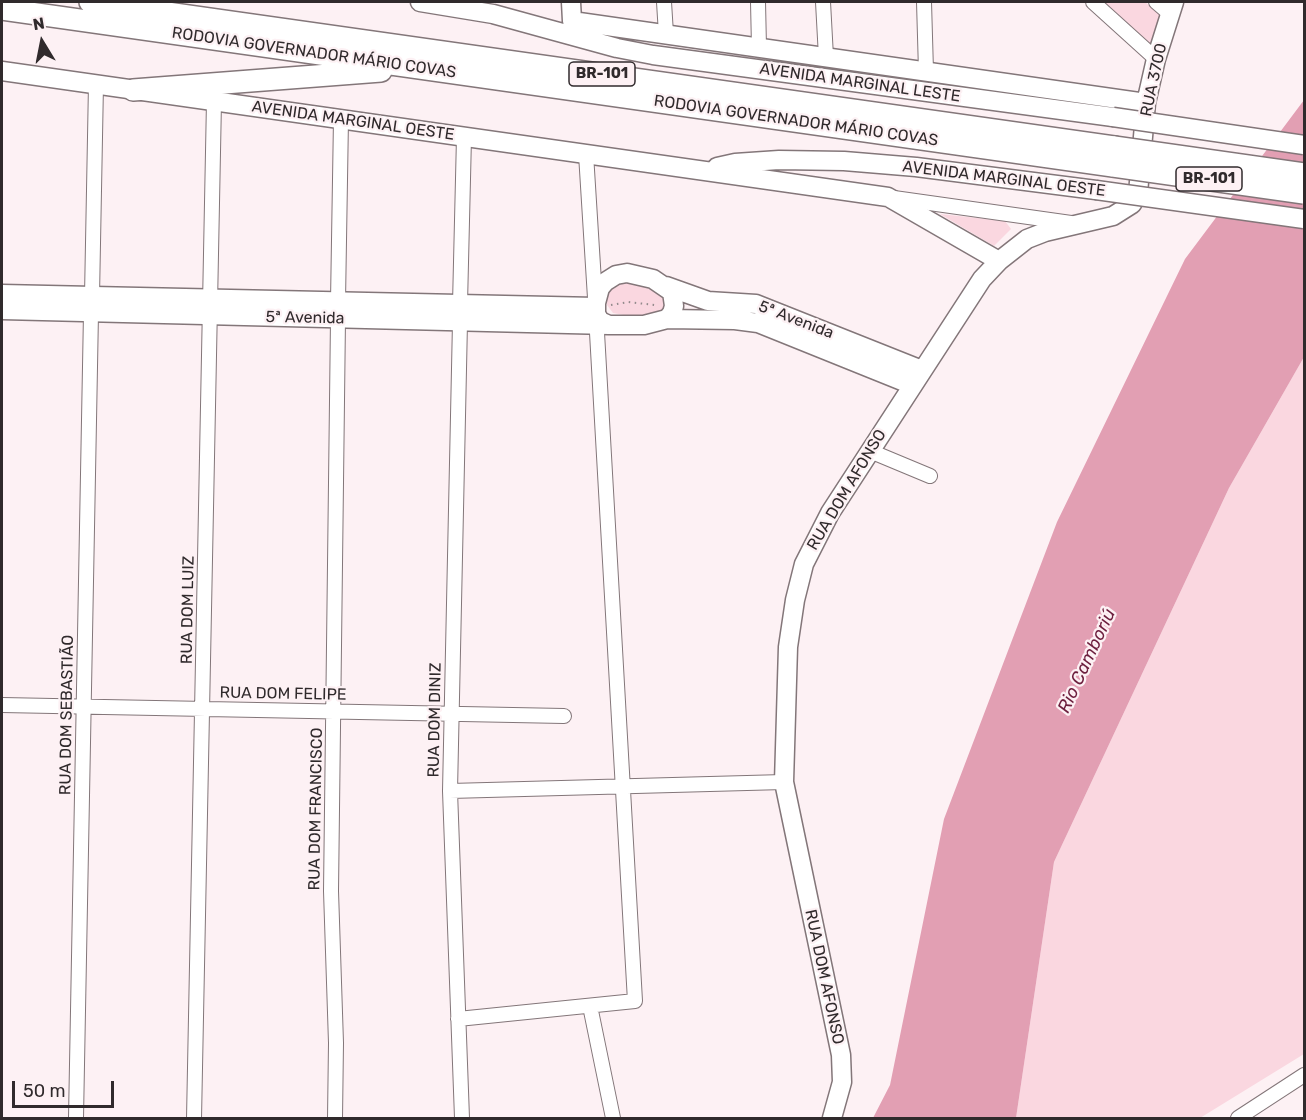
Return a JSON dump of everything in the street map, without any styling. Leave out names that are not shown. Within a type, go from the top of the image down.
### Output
[{"type":"highway","name":"RODOVIA GOVERNADOR MÁRIO COVAS","points":[[90,2],[1114,156],[1305,193]]},
{"type":"highway","name":"RODOVIA GOVERNADOR MÁRIO COVAS","points":[[2,9],[423,68],[1114,156],[1305,174]]},
{"type":"highway","points":[[134,90],[423,68]]},
{"type":"main road","name":"AVENIDA MARGINAL LESTE","points":[[420,2],[465,5],[617,48],[653,55],[1305,145]]},
{"type":"main road","name":"AVENIDA MARGINAL LESTE","points":[[571,2],[572,21],[1146,103]]},
{"type":"main road","name":"RUA 3700","points":[[1141,160],[1146,103],[1156,59],[1172,8]]},
{"type":"main road","name":"AVENIDA MARGINAL OESTE","points":[[2,71],[888,197],[999,261]]},
{"type":"main road","name":"RUA DOM AFONSO","points":[[832,1119],[842,1082],[841,1055],[784,782],[788,647],[800,580],[814,543],[964,303],[982,279],[999,261],[1027,239],[1045,232],[1113,216],[1132,204],[1138,194],[1141,160]]},
{"type":"main road","name":"AVENIDA MARGINAL OESTE","points":[[704,171],[735,163],[844,161],[916,167],[1305,219]]},
{"type":"main road","points":[[636,274],[666,286],[674,298],[672,313],[667,319],[644,325],[599,315],[600,288],[616,275],[636,274]]},
{"type":"main road","name":"5ª Avenida","points":[[666,286],[708,302],[756,304],[922,370]]},
{"type":"main road","name":"5ª Avenida","points":[[2,294],[92,304],[599,315]]},
{"type":"main road","name":"5ª Avenida","points":[[2,310],[92,304]]},
{"type":"main road","name":"5ª Avenida","points":[[667,319],[735,320],[758,323],[912,386]]},
{"type":"street","points":[[664,2],[666,34]]},
{"type":"street","points":[[758,2],[759,47]]},
{"type":"street","points":[[824,2],[826,57]]},
{"type":"street","points":[[924,2],[926,71]]},
{"type":"street","points":[[1093,2],[1156,59]]},
{"type":"street","points":[[1156,2],[1172,8]]},
{"type":"street","name":"RUA DOM SEBASTIÃO","points":[[76,1119],[96,84]]},
{"type":"street","name":"RUA DOM LUIZ","points":[[194,1119],[214,101]]},
{"type":"street","name":"RUA DOM FRANCISCO","points":[[334,1119],[336,1043],[331,891],[341,119]]},
{"type":"street","name":"RUA DOM DINIZ","points":[[462,1119],[450,791],[464,137]]},
{"type":"street","points":[[458,1019],[635,1001],[599,315],[586,154]]},
{"type":"street","points":[[888,197],[1079,224]]},
{"type":"street","points":[[870,451],[930,476]]},
{"type":"street","name":"RUA DOM FELIPE","points":[[2,705],[564,716]]},
{"type":"street","points":[[450,791],[784,782]]},
{"type":"street","points":[[590,1005],[613,1119]]},
{"type":"street","points":[[1238,1119],[1305,1075]]},
{"type":"shaded area","points":[[1104,2],[1145,2],[1162,16],[1153,47]]},
{"type":"shaded area","points":[[940,214],[1005,221],[1011,229],[994,246]]},
{"type":"shaded area","points":[[613,282],[641,282],[665,295],[665,309],[659,315],[635,317],[613,313],[607,305],[605,295]]},
{"type":"shaded area","points":[[1304,357],[1304,1054],[1200,1118],[1016,1118],[1054,862],[1229,488]]},
{"type":"water","name":"Rio Camboriú","points":[[1304,100],[1304,357],[1229,488],[1054,862],[1016,1118],[873,1118],[890,1085],[944,819],[1057,522],[1185,259]]}]
